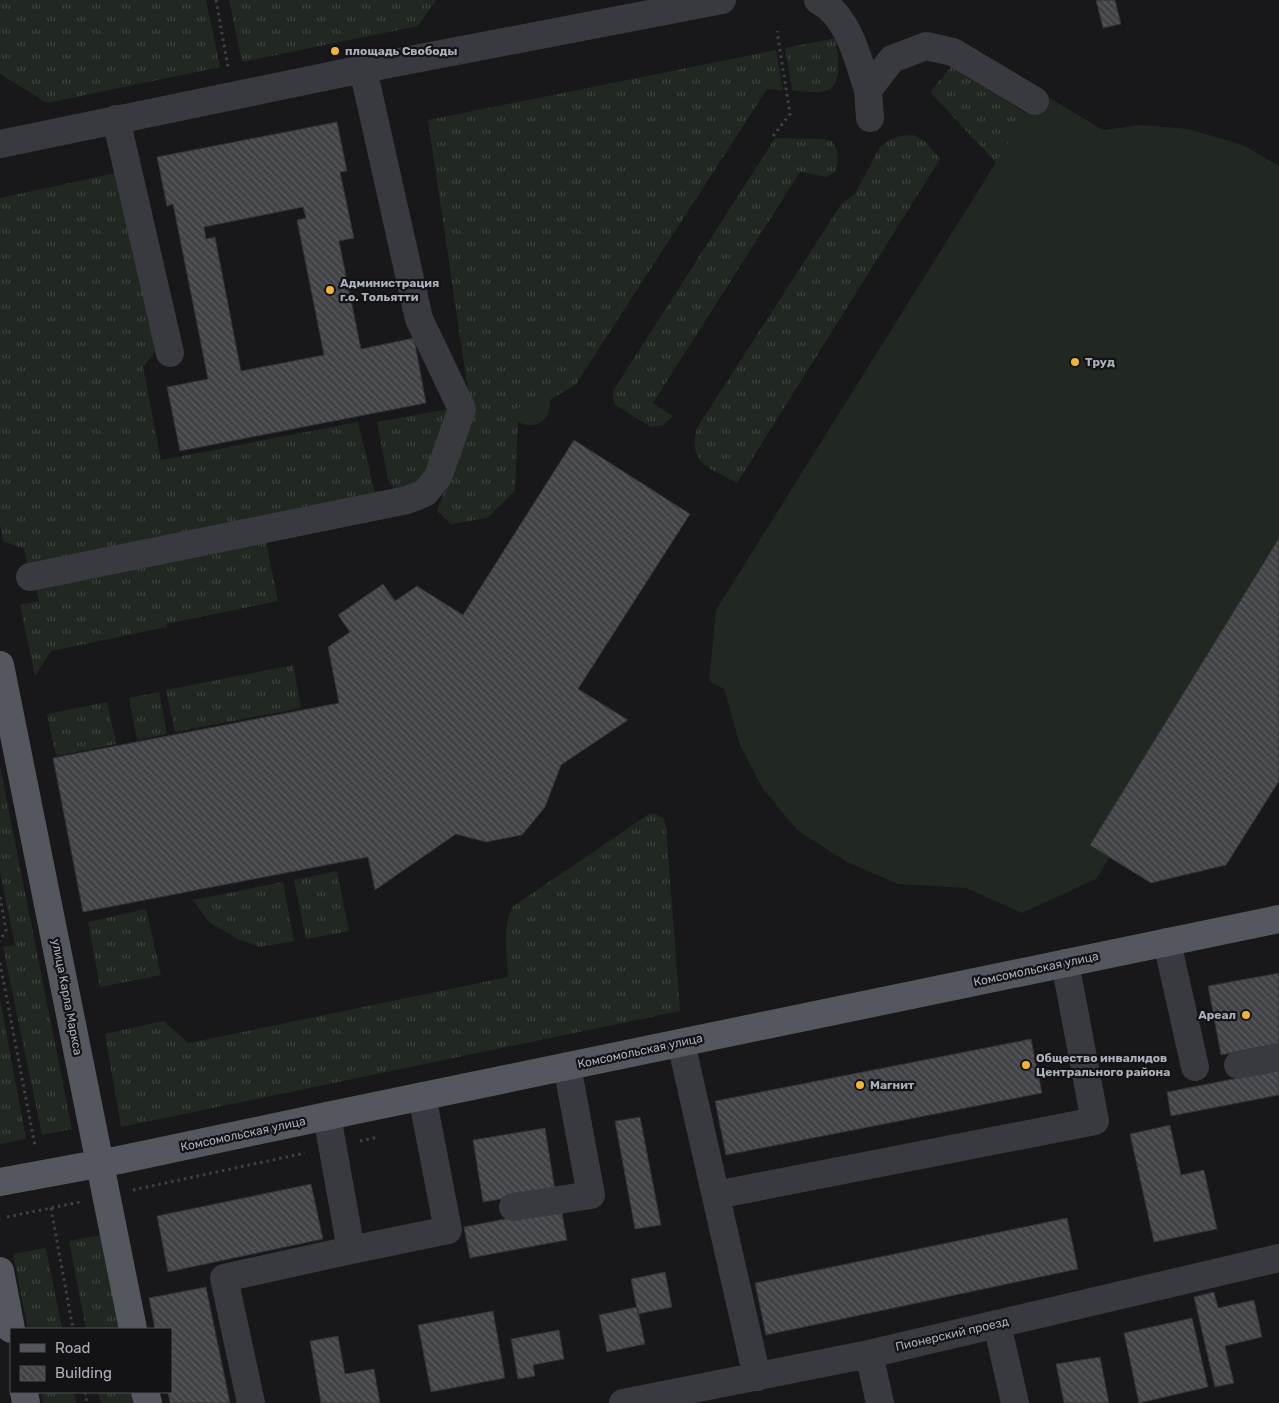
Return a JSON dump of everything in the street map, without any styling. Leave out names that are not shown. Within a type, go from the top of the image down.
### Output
[{"type":"main road","name":"улица Карла Маркса","points":[[0,665],[133,1328]]},
{"type":"main road","name":"Комсомольская улица","points":[[0,1182],[100,1164],[1279,919]]},
{"type":"main road","points":[[0,1270],[11,1328]]},
{"type":"street","points":[[0,144],[363,69],[722,0]]},
{"type":"street","points":[[818,0],[830,9],[849,34],[868,90],[870,118]]},
{"type":"street","points":[[868,90],[892,59],[926,46],[954,52],[1034,101]]},
{"type":"street","points":[[30,577],[408,500],[425,493],[438,477],[462,409],[419,319],[363,69]]},
{"type":"street","points":[[116,120],[170,353]]},
{"type":"street","points":[[1167,942],[1194,1067]]},
{"type":"street","points":[[716,1195],[1096,1121],[1065,963]]},
{"type":"street","points":[[681,1043],[757,1377]]},
{"type":"street","points":[[1238,1065],[1279,1057]]},
{"type":"street","points":[[513,1207],[591,1195],[567,1066]]},
{"type":"street","points":[[251,1403],[224,1278],[448,1230],[422,1096]]},
{"type":"street","points":[[326,1116],[351,1250]]},
{"type":"street","name":"Пионерский проезд","points":[[623,1403],[869,1354],[1279,1258]]},
{"type":"street","points":[[997,1324],[1015,1403]]},
{"type":"street","points":[[869,1354],[880,1403]]},
{"type":"path","points":[[216,0],[229,73]]},
{"type":"path","points":[[773,136],[790,114],[777,31]]},
{"type":"path","points":[[0,897],[6,930],[0,941]]},
{"type":"path","points":[[0,963],[36,1150]]},
{"type":"path","points":[[7,1217],[88,1200]]},
{"type":"path","points":[[50,1208],[73,1328]]},
{"type":"green space","points":[[0,0],[206,0],[220,67],[47,103],[0,74]]},
{"type":"green space","points":[[229,0],[436,0],[418,26],[242,62]]},
{"type":"green space","points":[[836,38],[838,71],[834,85],[828,90],[820,92],[792,90],[785,48]]},
{"type":"green space","points":[[776,50],[783,90],[767,89],[576,384],[518,420],[515,491],[487,518],[451,524],[437,511],[472,418],[428,120]]},
{"type":"green space","points":[[951,67],[1039,121],[1005,172],[930,92]]},
{"type":"green space","name":"Труд","points":[[1040,92],[1103,130],[1141,125],[1188,129],[1243,145],[1279,166],[1279,584],[1096,879],[1022,913],[966,888],[898,884],[847,862],[797,830],[763,789],[740,745],[724,689],[709,681],[716,610]]},
{"type":"green space","points":[[913,135],[925,141],[940,159],[737,483],[710,468],[698,457],[695,449],[697,428],[842,203],[855,194],[880,147],[889,140],[900,136]]},
{"type":"green space","points":[[775,138],[823,139],[832,141],[838,156],[835,172],[827,177],[800,172],[653,403],[673,416],[663,425],[651,427],[614,404],[613,391]]},
{"type":"green space","points":[[120,172],[156,350],[143,367],[161,460],[358,422],[376,497],[28,569],[24,549],[3,541],[0,524],[0,198]]},
{"type":"green space","points":[[547,391],[550,401],[549,410],[546,418],[540,423],[525,425],[517,421],[509,413]]},
{"type":"green space","points":[[455,408],[425,480],[398,490],[393,487],[388,480],[377,422]]},
{"type":"green space","points":[[265,537],[278,601],[166,624],[167,627],[51,651],[35,676],[20,605],[39,601],[35,584]]},
{"type":"green space","points":[[293,665],[301,708],[175,732],[166,690]]},
{"type":"green space","points":[[159,692],[167,734],[137,740],[129,698]]},
{"type":"green space","points":[[107,702],[116,744],[56,756],[47,714]]},
{"type":"green space","points":[[0,766],[72,1129],[42,1135],[3,947],[15,945],[0,872]]},
{"type":"green space","points":[[649,814],[656,814],[664,819],[666,827],[680,1011],[121,1127],[105,1034],[163,1021],[189,1043],[508,977],[506,933],[512,907]]},
{"type":"green space","points":[[337,871],[349,931],[306,939],[294,880]]},
{"type":"green space","points":[[283,882],[294,941],[260,947],[238,939],[209,922],[193,900]]},
{"type":"green space","points":[[146,909],[161,975],[100,987],[88,922]]},
{"type":"green space","points":[[0,999],[26,1139],[0,1144]]},
{"type":"green space","points":[[100,1235],[119,1328],[86,1328],[69,1241]]},
{"type":"green space","points":[[46,1248],[62,1328],[28,1328],[13,1254]]},
{"type":"green space","points":[[41,1393],[74,1393],[76,1403],[43,1403]]},
{"type":"green space","points":[[98,1393],[131,1393],[133,1403],[101,1403]]},
{"type":"building","points":[[1096,0],[1115,0],[1121,24],[1103,28]]},
{"type":"building","name":"Администрация г.о. Тольятти","points":[[337,122],[347,171],[340,172],[354,238],[339,241],[361,349],[414,338],[426,403],[180,451],[167,387],[208,379],[173,204],[167,206],[157,157]],"holes":[[[303,207],[306,218],[297,220],[324,355],[241,371],[215,237],[206,239],[204,227]]]},
{"type":"building","points":[[574,440],[690,514],[578,689],[628,720],[561,765],[545,807],[522,835],[486,842],[456,834],[375,890],[368,857],[83,912],[53,758],[339,703],[328,647],[350,632],[338,615],[383,584],[395,601],[417,586],[463,615]]},
{"type":"building","points":[[1279,538],[1279,781],[1226,865],[1151,883],[1090,845]]},
{"type":"building","name":"Ареал","points":[[1279,973],[1279,1044],[1221,1055],[1208,986]]},
{"type":"building","points":[[1031,1039],[1042,1093],[726,1155],[715,1101]]},
{"type":"building","points":[[1279,1070],[1279,1095],[1171,1116],[1167,1092]]},
{"type":"building","points":[[640,1117],[661,1225],[635,1229],[615,1121]]},
{"type":"building","points":[[1170,1125],[1181,1175],[1204,1170],[1217,1229],[1154,1242],[1130,1134]]},
{"type":"building","points":[[545,1128],[555,1190],[483,1202],[473,1140]]},
{"type":"building","points":[[311,1184],[323,1239],[168,1272],[157,1216]]},
{"type":"building","points":[[561,1208],[567,1240],[470,1258],[464,1227]]},
{"type":"building","points":[[1067,1218],[1078,1269],[766,1335],[755,1283]]},
{"type":"building","points":[[665,1272],[672,1307],[638,1314],[631,1279]]},
{"type":"building","points":[[206,1287],[230,1403],[170,1403],[168,1393],[172,1393],[172,1328],[155,1328],[149,1298]]},
{"type":"building","points":[[1214,1292],[1218,1308],[1254,1300],[1262,1337],[1225,1346],[1234,1383],[1215,1387],[1194,1297]]},
{"type":"building","points":[[637,1307],[645,1344],[607,1352],[599,1315]]},
{"type":"building","points":[[493,1311],[505,1378],[431,1392],[418,1325]]},
{"type":"building","points":[[1192,1318],[1208,1387],[1139,1403],[1124,1333]]},
{"type":"building","points":[[559,1330],[564,1359],[533,1365],[535,1376],[518,1379],[511,1339]]},
{"type":"building","points":[[338,1336],[345,1374],[374,1369],[380,1403],[321,1403],[310,1341]]},
{"type":"building","points":[[1100,1357],[1109,1403],[1064,1403],[1056,1364]]},
{"type":"place","name":"площадь Свободы","points":[[335,51]]},
{"type":"place","name":"Администрация г.о. Тольятти","points":[[330,290]]},
{"type":"place","name":"Труд","points":[[1075,362]]},
{"type":"place","name":"Ареал","points":[[1246,1015]]},
{"type":"place","name":"Общество инвалидов Центрального района","points":[[1026,1065]]},
{"type":"place","name":"Магнит","points":[[860,1085]]}]
